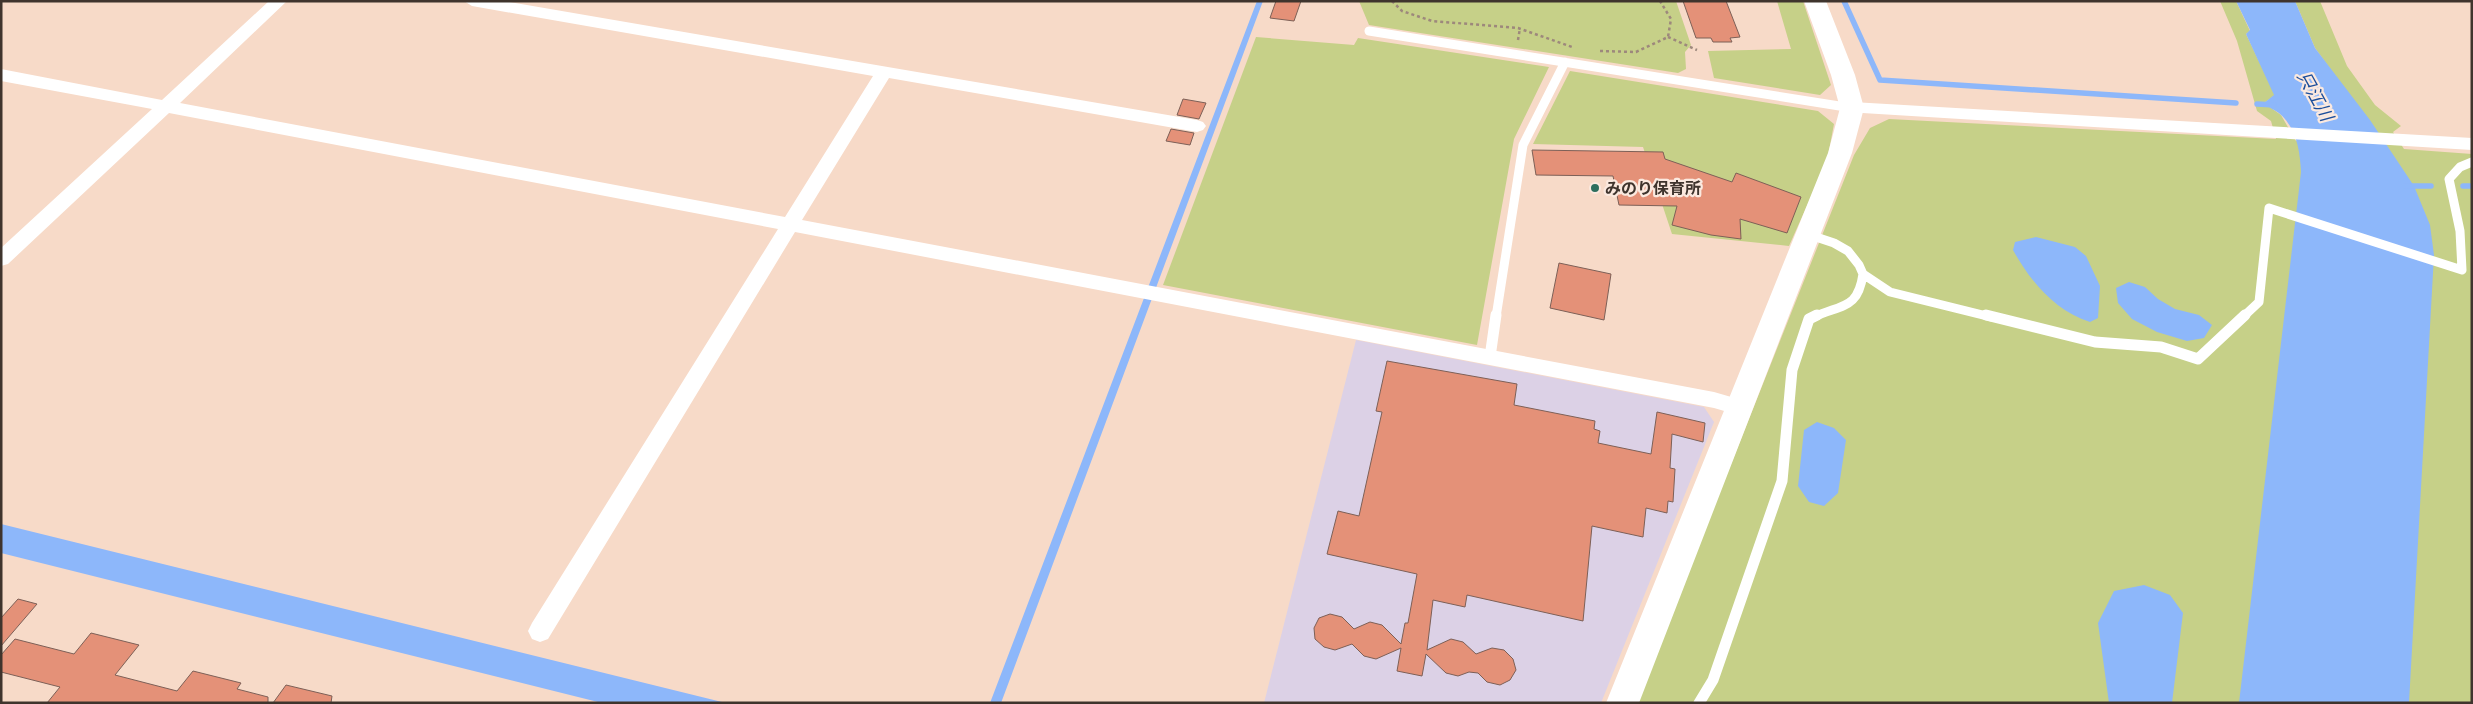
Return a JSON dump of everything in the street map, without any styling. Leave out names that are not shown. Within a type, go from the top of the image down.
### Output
[{"type":"street","points":[[1,260],[279,1]]},
{"type":"street","points":[[472,1],[1197,126]]},
{"type":"street","points":[[1622,703],[1840,154],[1852,108],[1843,75],[1815,1]]},
{"type":"street","points":[[540,631],[884,72]]},
{"type":"street","points":[[1,75],[1490,357],[1714,400],[1738,407]]},
{"type":"street","points":[[1852,108],[2472,144]]},
{"type":"lane","points":[[1369,31],[1852,108]]},
{"type":"lane","points":[[1490,357],[1523,146],[1565,62]]},
{"type":"lane","points":[[1863,274],[1890,292],[2095,342],[2161,347],[2198,359],[2259,302],[2269,208],[2462,270],[2460,231],[2449,179],[2460,167],[2472,162]]},
{"type":"lane","points":[[1699,703],[1713,680],[1782,481],[1792,370],[1809,319],[1821,312],[1849,304],[1859,294],[1863,274],[1859,262],[1842,245],[1807,234]]},
{"type":"path","points":[[1392,1],[1410,15],[1434,22],[1520,28],[1536,35],[1555,39],[1574,48]]},
{"type":"path","points":[[1660,1],[1671,19],[1668,37]]},
{"type":"path","points":[[1668,37],[1696,50]]},
{"type":"path","points":[[1592,50],[1627,54],[1645,50],[1668,37]]},
{"type":"shaded area","points":[[1356,340],[1704,407],[1714,422],[1601,703],[1264,703]]},
{"type":"green space","points":[[1359,1],[1676,1],[1691,45],[1685,52],[1686,69],[1678,73],[1369,25]]},
{"type":"green space","points":[[1777,1],[1803,1],[1831,85],[1820,95],[1714,78],[1708,51],[1791,49]]},
{"type":"green space","points":[[2220,1],[2236,1],[2250,31],[2246,34],[2275,95],[2264,103],[2281,115],[2296,141],[2388,148],[2315,48],[2295,1],[2320,1],[2347,66],[2375,105],[2401,126],[2393,132],[2404,149],[2472,154],[2472,703],[1636,703],[1854,155],[1870,128],[1889,119],[2276,139],[2271,121],[2257,111],[2237,41]]},
{"type":"green space","points":[[1256,37],[1354,45],[1358,38],[1549,67],[1514,139],[1477,345],[1163,285]]},
{"type":"green space","points":[[1570,71],[1818,111],[1834,124],[1827,161],[1789,246],[1672,234],[1643,147],[1533,144]]},
{"type":"water","points":[[1257,1],[1263,1],[1001,703],[990,703]]},
{"type":"water","name":"只江川","points":[[2236,1],[2295,1],[2315,48],[2370,120],[2414,186],[2430,225],[2434,255],[2409,703],[2239,703],[2301,172],[2300,157],[2294,134],[2286,120],[2264,103],[2274,95],[2246,34],[2250,30]]},
{"type":"water","points":[[2036,237],[2075,247],[2086,256],[2100,286],[2098,318],[2090,322],[2077,317],[2055,303],[2027,273],[2013,250],[2015,242]]},
{"type":"water","points":[[2129,282],[2145,287],[2158,299],[2175,309],[2199,315],[2212,325],[2204,338],[2187,341],[2157,332],[2132,319],[2118,303],[2116,288]]},
{"type":"water","points":[[1817,422],[1834,428],[1846,440],[1838,493],[1824,506],[1809,502],[1798,486],[1804,430]]},
{"type":"water","points":[[1,524],[726,703],[602,703],[1,553]]},
{"type":"water","points":[[2144,585],[2170,595],[2183,613],[2172,703],[2109,703],[2098,623],[2114,591]]},
{"type":"building","points":[[1276,1],[1301,1],[1294,21],[1270,18]]},
{"type":"building","points":[[1683,1],[1726,1],[1740,37],[1730,38],[1732,42],[1713,42],[1711,38],[1696,38]]},
{"type":"building","points":[[1183,99],[1206,103],[1199,119],[1177,115]]},
{"type":"building","points":[[1171,129],[1194,133],[1190,145],[1166,141]]},
{"type":"building","points":[[1532,150],[1663,152],[1665,159],[1732,182],[1736,173],[1801,197],[1787,233],[1740,219],[1741,239],[1711,235],[1672,225],[1677,206],[1619,205],[1613,176],[1536,175]]},
{"type":"building","points":[[1559,263],[1611,274],[1604,320],[1550,308]]},
{"type":"building","points":[[1387,361],[1517,384],[1514,405],[1595,421],[1594,429],[1600,431],[1598,443],[1651,454],[1657,412],[1705,423],[1703,442],[1672,434],[1670,468],[1675,469],[1673,502],[1668,501],[1667,513],[1646,508],[1643,537],[1592,526],[1583,621],[1467,595],[1465,607],[1433,600],[1427,650],[1451,639],[1463,642],[1476,654],[1492,648],[1504,650],[1513,659],[1516,670],[1510,680],[1500,685],[1487,682],[1478,673],[1469,672],[1458,676],[1446,673],[1426,654],[1422,676],[1397,671],[1401,648],[1376,659],[1364,656],[1352,644],[1335,650],[1324,647],[1315,639],[1314,628],[1319,618],[1330,614],[1342,617],[1354,629],[1370,622],[1382,625],[1401,644],[1405,623],[1408,623],[1417,574],[1327,554],[1338,511],[1359,516],[1382,412],[1376,411]]},
{"type":"building","points":[[18,599],[37,604],[1,646],[1,618]]},
{"type":"building","points":[[91,633],[139,645],[115,675],[177,691],[193,671],[241,683],[237,689],[268,697],[268,703],[47,703],[60,687],[1,672],[1,655],[15,639],[74,654]]},
{"type":"building","points":[[286,685],[332,696],[331,703],[273,703]]},
{"type":"waterway","points":[[1844,1],[1880,80],[2236,103]]},
{"type":"waterway","points":[[2257,104],[2274,105]]},
{"type":"waterway","points":[[2405,186],[2431,186]]},
{"type":"waterway","points":[[2463,186],[2472,186]]},
{"type":"place","name":"みのり保育所","points":[[1595,188]]}]
